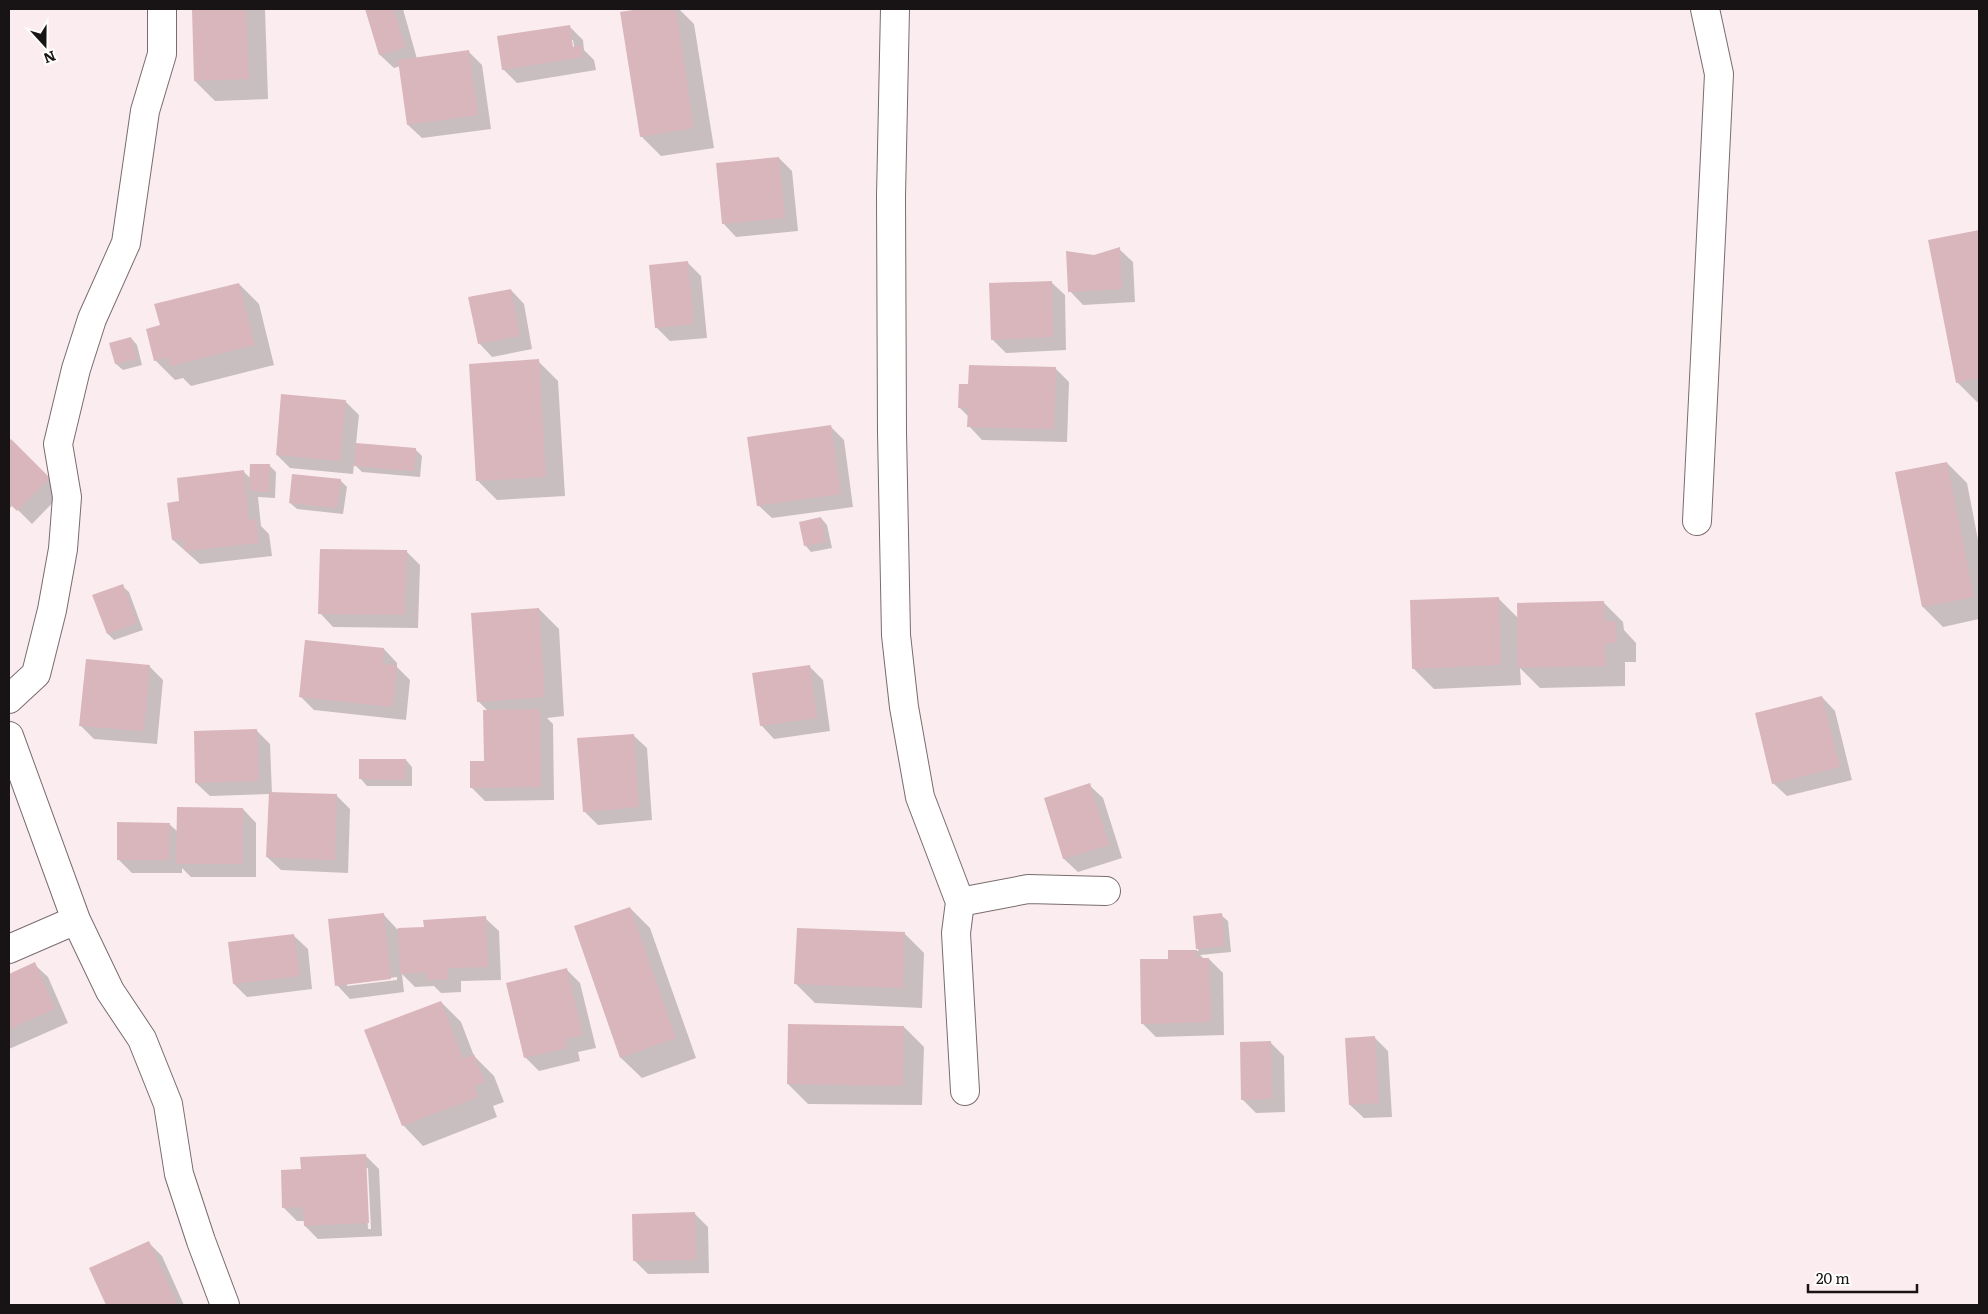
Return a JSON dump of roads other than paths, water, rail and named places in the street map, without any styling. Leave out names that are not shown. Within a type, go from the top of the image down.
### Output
[{"type":"street","points":[[9,699],[36,674],[52,610],[63,549],[67,497],[58,444],[76,369],[92,319],[126,243],[145,111],[162,54],[162,9]]},
{"type":"street","points":[[895,9],[891,215],[896,635],[904,707],[920,798],[960,902],[956,933],[965,1091]]},
{"type":"street","points":[[1697,521],[1719,74],[1705,9]]},
{"type":"street","points":[[9,736],[76,920],[110,991],[142,1039],[168,1104],[179,1174],[225,1305]]},
{"type":"street","points":[[960,902],[1028,889],[1106,890]]},
{"type":"street","points":[[9,948],[76,920]]}]
